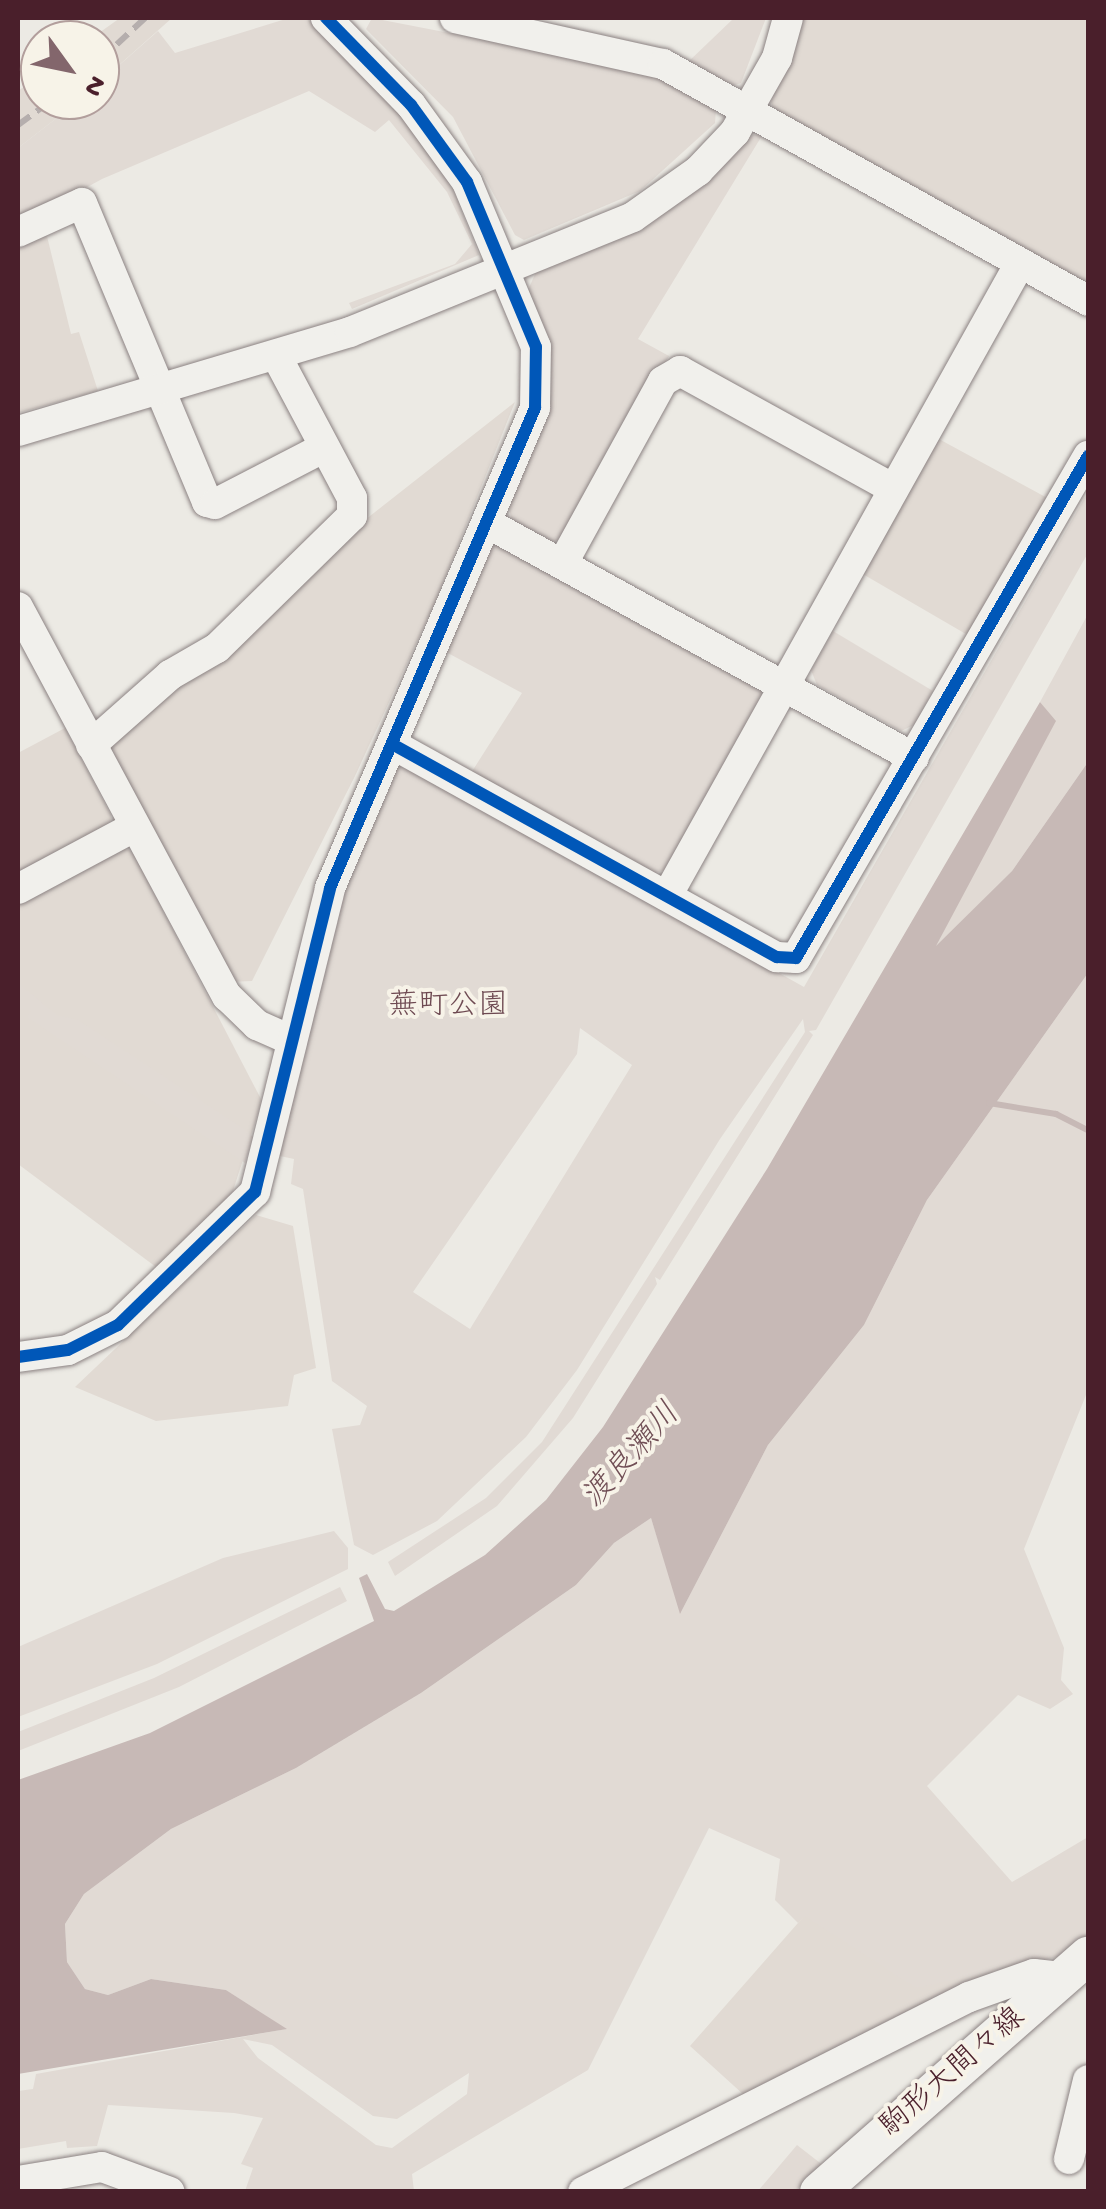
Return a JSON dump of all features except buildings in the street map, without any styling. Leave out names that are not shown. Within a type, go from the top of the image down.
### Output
[{"type":"main road","name":"駒形大間々線","points":[[819,2192],[1076,1966]]},
{"type":"street","points":[[456,18],[648,58],[1088,301]]},
{"type":"street","points":[[18,431],[276,355],[508,269],[662,200],[716,153],[748,112],[777,58],[788,18]]},
{"type":"street","points":[[18,1357],[68,1350],[118,1325],[247,1203],[262,1173],[290,1040],[330,888],[488,523],[538,387],[536,348],[508,269],[453,158],[337,22]]},
{"type":"street","points":[[18,232],[82,203],[207,502],[215,504],[323,448]]},
{"type":"street","points":[[667,896],[1020,262]]},
{"type":"street","points":[[91,745],[170,675],[217,648],[352,516],[352,498],[276,355]]},
{"type":"street","points":[[564,560],[663,381],[680,371],[894,489]]},
{"type":"street","points":[[392,744],[778,957],[796,958],[1088,456]]},
{"type":"street","points":[[488,523],[564,560],[914,758]]},
{"type":"street","points":[[21,621],[234,1006],[290,1040]]},
{"type":"street","points":[[18,889],[134,827]]},
{"type":"street","points":[[583,2192],[968,1997],[1034,1974],[1076,1966]]},
{"type":"street","points":[[1069,2159],[1088,2080]]},
{"type":"street","points":[[18,2181],[102,2167],[170,2192]]},
{"type":"shaded area","points":[[120,18],[172,18],[120,64]]},
{"type":"shaded area","points":[[800,18],[1088,18],[1088,288],[775,113],[771,102]]},
{"type":"shaded area","points":[[18,91],[20,120],[54,120],[18,148]]},
{"type":"shaded area","points":[[44,224],[71,334],[79,332],[98,391],[18,413],[18,243]]},
{"type":"shaded area","points":[[515,402],[437,598],[355,776],[252,981],[228,982],[103,750],[166,685],[217,660],[370,516]]},
{"type":"shaded area","points":[[937,438],[1051,500],[971,637],[861,573]]},
{"type":"shaded area","points":[[65,728],[111,815],[110,826],[18,875],[18,753]]},
{"type":"shaded area","points":[[117,847],[132,851],[262,1101],[230,1200],[156,1267],[18,1164],[18,900]]},
{"type":"shaded area","points":[[256,1215],[293,1226],[316,1368],[294,1375],[288,1406],[156,1421],[75,1387]]},
{"type":"shaded area","points":[[805,1915],[916,1987],[992,1969],[995,1975],[744,2095],[690,2046]]},
{"type":"green space","points":[[289,18],[307,18],[398,109],[450,181],[479,255],[352,309],[349,303],[455,264],[472,244],[447,192],[389,120],[375,132],[309,91],[102,179],[18,225],[18,148],[54,120],[120,120],[120,64],[158,31],[175,53]]},
{"type":"green space","points":[[372,18],[646,71],[716,110],[715,123],[640,191],[524,240],[515,235],[453,117],[366,29]]},
{"type":"green space","points":[[734,18],[766,18],[741,83],[729,87],[687,63]]},
{"type":"green space","points":[[763,134],[638,339],[669,356],[566,537],[552,542],[512,521],[508,505],[534,445],[528,290],[536,272],[671,209],[711,177],[745,136]]},
{"type":"green space","name":"蕪町公園","points":[[1088,492],[1088,553],[816,1030],[809,1031],[813,1035],[660,1280],[655,1277],[657,1284],[573,1418],[497,1506],[395,1576],[388,1562],[486,1498],[542,1442],[805,1032],[803,1019],[720,1139],[577,1370],[526,1437],[437,1521],[373,1555],[354,1545],[332,1429],[360,1425],[367,1406],[332,1381],[303,1189],[291,1184],[294,1159],[280,1156],[329,930],[394,768],[407,764],[804,987]],"holes":[[[580,1028],[632,1065],[470,1329],[413,1292],[577,1054]]]},
{"type":"green space","points":[[503,541],[759,684],[763,699],[668,869],[652,874],[471,773],[522,693],[446,652],[489,548]]},
{"type":"green space","points":[[1088,614],[1088,762],[1012,871],[933,950],[1055,722],[1040,702]]},
{"type":"green space","points":[[833,631],[933,691],[914,725],[901,731],[817,685],[811,670]]},
{"type":"green space","points":[[1088,973],[1088,1390],[1024,1549],[1064,1648],[1061,1680],[1073,1694],[1050,1709],[1018,1695],[927,1786],[1012,1882],[1088,1837],[1088,1935],[1057,1957],[916,1988],[805,1916],[798,1923],[775,1900],[780,1859],[709,1828],[588,2070],[412,2174],[414,2191],[245,2191],[253,2168],[241,2164],[263,2118],[234,2113],[108,2105],[97,2146],[67,2148],[66,2141],[18,2149],[18,2091],[33,2089],[36,2074],[286,2029],[226,1990],[151,1979],[108,1995],[85,1989],[67,1962],[65,1924],[84,1894],[171,1829],[296,1768],[421,1693],[576,1585],[614,1543],[651,1518],[681,1612],[768,1445],[864,1325],[927,1200]],"holes":[[[243,2039],[272,2045],[373,2116],[397,2119],[469,2073],[467,2094],[392,2148],[376,2145],[258,2058]]]},
{"type":"green space","points":[[18,983],[57,1015],[78,1020],[244,1129],[253,1137],[245,1163],[27,1017],[31,1011],[18,1009]]},
{"type":"green space","points":[[334,1531],[348,1548],[348,1569],[157,1664],[18,1717],[18,1647],[223,1558]]},
{"type":"green space","points":[[340,1587],[347,1601],[179,1687],[18,1751],[18,1732],[154,1678]]},
{"type":"green space","points":[[797,2145],[824,2166],[795,2191],[757,2192]]},
{"type":"water","name":"渡良瀬川","points":[[1040,702],[1056,721],[936,946],[1012,871],[1088,762],[1088,973],[927,1200],[864,1325],[768,1445],[680,1614],[651,1518],[614,1543],[576,1585],[421,1693],[296,1768],[171,1829],[84,1894],[65,1924],[67,1962],[85,1989],[108,1995],[151,1979],[226,1990],[287,2029],[18,2074],[18,1780],[150,1733],[374,1621],[359,1578],[367,1574],[385,1609],[394,1611],[485,1555],[546,1500],[603,1427],[767,1169]]},
{"type":"waterway","points":[[989,1103],[1056,1114],[1088,1130]]},
{"type":"railway","points":[[120,41],[145,18]]},
{"type":"railway","points":[[18,125],[25,120]]},
{"type":"cycle path","points":[[18,1357],[68,1350],[118,1325],[255,1192],[330,888],[535,408],[536,347],[467,182],[411,105],[326,18]]},
{"type":"cycle path","points":[[392,744],[777,957],[796,958],[1088,456]]}]
